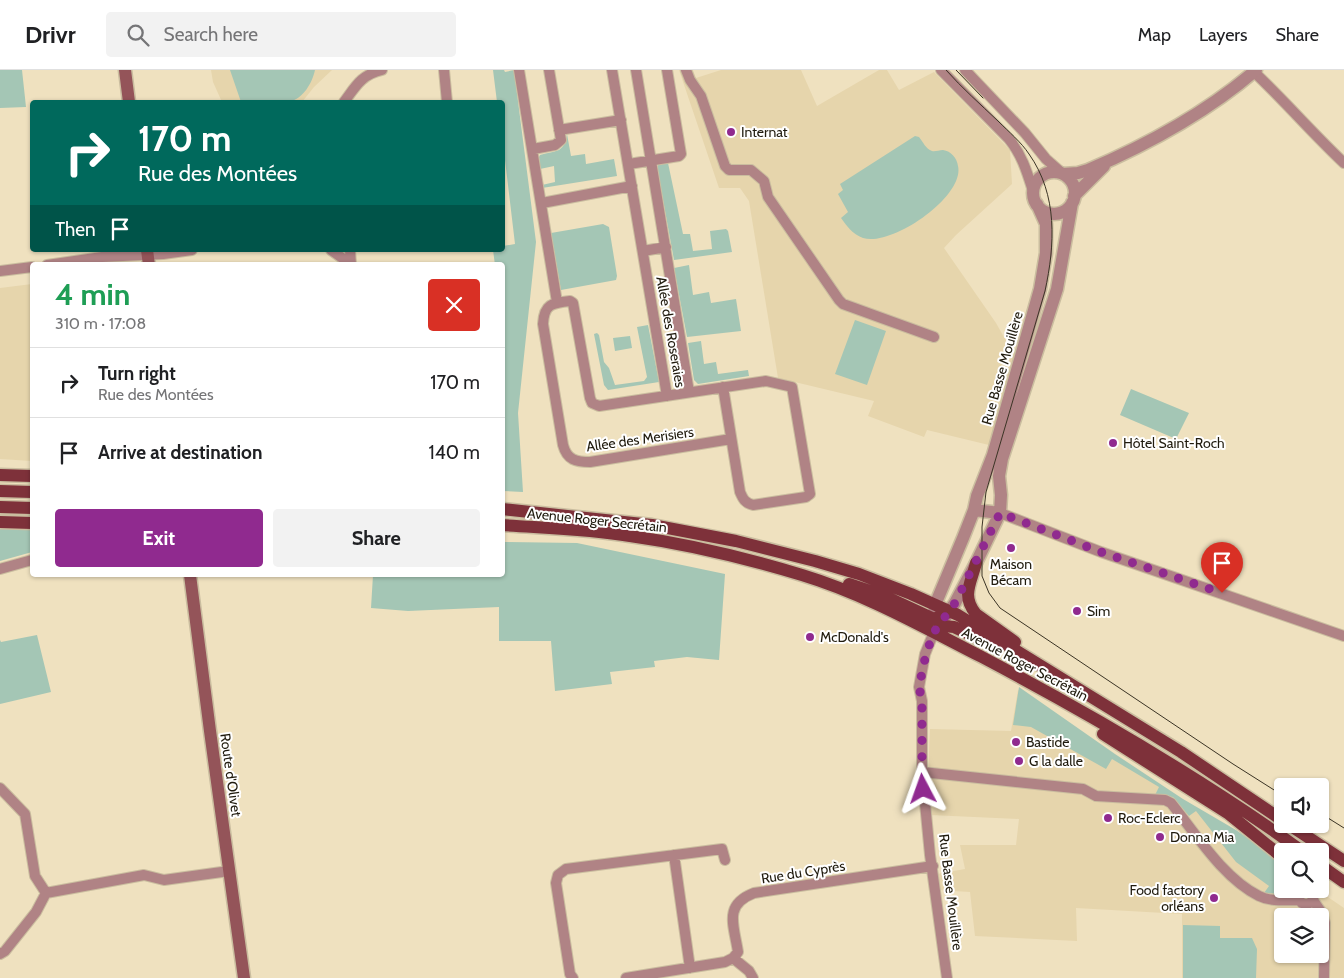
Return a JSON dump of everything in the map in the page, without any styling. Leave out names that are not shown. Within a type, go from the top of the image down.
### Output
[{"type":"main road","points":[[125,70],[129,100]]},
{"type":"main road","points":[[0,475],[30,476]]},
{"type":"main road","points":[[0,491],[30,492]]},
{"type":"main road","points":[[0,507],[30,508]]},
{"type":"main road","name":"Avenue Roger Secrétain","points":[[505,509],[652,525],[736,541],[859,574],[925,599],[958,616],[1181,752],[1274,815]]},
{"type":"main road","points":[[0,522],[30,523]]},
{"type":"main road","name":"Avenue Roger Secrétain","points":[[505,525],[628,535],[703,549],[804,576],[879,604],[1036,686],[1156,755],[1291,843]]},
{"type":"main road","points":[[750,561],[804,568],[882,595],[934,619],[949,612]]},
{"type":"main road","points":[[976,564],[967,593],[969,602],[976,614],[1108,709]]},
{"type":"main road","name":"Route d'Olivet","points":[[190,577],[244,978]]},
{"type":"main road","points":[[934,632],[944,626],[954,628],[1045,669]]},
{"type":"main road","points":[[1036,686],[1073,715],[1178,780],[1228,814],[1274,851]]},
{"type":"main road","points":[[1302,833],[1344,861]]},
{"type":"main road","points":[[1329,871],[1344,882]]},
{"type":"street","points":[[346,100],[362,78],[382,70]]},
{"type":"street","points":[[444,70],[447,100]]},
{"type":"street","points":[[519,70],[557,302],[570,301],[573,304],[592,403],[604,406],[667,396]]},
{"type":"street","points":[[532,149],[558,143],[561,140],[549,70]]},
{"type":"street","name":"Allée des Roseraies","points":[[612,70],[667,396],[766,381],[792,387],[810,494],[806,497],[753,505],[747,503],[740,492],[732,439]]},
{"type":"street","name":"Allée des Roseraies","points":[[636,70],[689,392]]},
{"type":"street","points":[[629,164],[679,156],[681,154],[667,70]]},
{"type":"street","points":[[686,70],[690,80],[701,96],[725,166],[729,170],[751,170],[764,181],[768,197],[843,304],[934,337]]},
{"type":"street","points":[[941,70],[1010,139],[1025,165],[1037,204],[1046,212],[1055,214],[1065,210],[1109,161]]},
{"type":"street","points":[[965,70],[1025,133],[1046,159],[1072,184],[1073,200]]},
{"type":"street","points":[[1033,191],[1037,180],[1043,175],[1052,172],[1063,174],[1088,170],[1195,116],[1219,100],[1254,71],[1318,139],[1344,163]]},
{"type":"street","points":[[559,130],[621,120]]},
{"type":"street","points":[[542,203],[632,186]]},
{"type":"street","name":"Rue Basse Mouillère","points":[[947,978],[922,772],[922,701],[919,687],[926,654],[934,632],[949,612],[976,564],[1000,513],[999,476],[1002,459],[1057,289],[1073,200]]},
{"type":"street","name":"Rue Basse Mouillère","points":[[934,632],[935,605],[974,510],[977,496],[993,455],[1040,289],[1046,253],[1046,224],[1037,204]]},
{"type":"street","points":[[643,251],[666,247]]},
{"type":"street","points":[[69,262],[106,257],[148,257],[179,252]]},
{"type":"street","points":[[334,252],[348,262]]},
{"type":"street","points":[[0,272],[30,267]]},
{"type":"street","name":"Allée des Merisiers","points":[[557,302],[550,305],[544,313],[543,324],[563,445],[565,453],[570,458],[578,462],[590,462],[732,439]]},
{"type":"street","points":[[723,387],[732,439]]},
{"type":"street","points":[[974,510],[1000,513],[1101,552],[1344,636]]},
{"type":"street","points":[[0,569],[30,561]]},
{"type":"street","points":[[922,772],[1083,789],[1096,796],[1165,800],[1171,803],[1213,858],[1259,896],[1270,899],[1298,900],[1304,904],[1310,903],[1313,900],[1322,913],[1325,923],[1324,978]]},
{"type":"street","points":[[0,788],[25,814],[35,876],[46,893]]},
{"type":"street","points":[[572,978],[556,882],[558,875],[566,869],[722,849],[725,860]]},
{"type":"street","points":[[674,855],[690,968]]},
{"type":"street","name":"Rue du Cyprès","points":[[733,958],[738,952],[732,912],[743,898],[754,893],[933,866]]},
{"type":"street","points":[[46,893],[144,875],[164,880],[229,871]]},
{"type":"street","points":[[0,954],[6,951],[36,912],[46,893]]},
{"type":"street","points":[[626,978],[725,962],[733,958],[749,971],[753,978]]},
{"type":"shaded area","points":[[211,70],[332,70],[304,100],[221,100],[213,82]]},
{"type":"shaded area","points":[[679,70],[693,70],[696,78],[721,70],[801,70],[817,106],[879,70],[887,70],[899,90],[934,72],[1010,150],[1012,184],[944,248],[996,323],[1014,355],[989,445],[927,430],[924,437],[868,416],[874,401],[778,378],[749,201],[740,188],[719,188]]},
{"type":"shaded area","points":[[30,284],[30,461],[0,459],[0,288]]},
{"type":"shaded area","points":[[1018,690],[1274,862],[1274,898],[1329,898],[1344,908],[1344,978],[1182,978],[1182,914],[1076,908],[1077,941],[975,936],[970,892],[937,890],[931,875],[965,869],[960,845],[1016,845],[1019,819],[930,815],[928,776],[930,729],[1011,731]]},
{"type":"green space","points":[[0,70],[22,70],[26,107],[0,108]]},
{"type":"green space","points":[[230,70],[315,70],[312,80],[303,94],[294,100],[240,100]]},
{"type":"green space","points":[[493,70],[504,70],[505,72],[514,70],[536,242],[518,413],[523,492],[505,491],[505,262],[495,262],[493,252],[505,252],[505,246],[515,244],[505,160],[505,100],[497,100]]},
{"type":"green space","points":[[567,134],[571,156],[585,154],[586,164],[614,159],[617,176],[542,188],[542,185],[555,182],[554,166],[540,169],[539,157],[561,148],[564,145]]},
{"type":"green space","points":[[915,136],[919,137],[930,150],[943,150],[951,153],[955,158],[958,166],[957,178],[950,191],[924,217],[908,227],[891,235],[876,239],[859,236],[850,230],[841,218],[848,212],[838,194],[843,190],[840,184]]},
{"type":"green space","points":[[668,163],[683,234],[690,234],[693,251],[712,249],[710,231],[726,229],[732,252],[674,260],[657,167],[659,164]]},
{"type":"green space","points":[[603,224],[609,227],[617,276],[616,280],[561,290],[551,233]]},
{"type":"green space","points":[[689,265],[693,295],[709,292],[711,303],[736,299],[741,331],[687,337],[674,268]]},
{"type":"green space","points":[[855,320],[886,331],[867,385],[835,374]]},
{"type":"green space","points":[[648,325],[659,382],[608,390],[604,385],[594,334],[597,333],[599,335],[604,362],[609,368],[615,385],[644,381],[647,377],[637,327]]},
{"type":"green space","points":[[630,336],[632,348],[615,351],[613,338]]},
{"type":"green space","points":[[701,341],[704,364],[716,362],[718,374],[748,370],[749,376],[698,384],[694,380],[688,343]]},
{"type":"green space","points":[[1131,389],[1189,413],[1176,439],[1120,415]]},
{"type":"green space","points":[[0,526],[30,528],[30,553],[0,561]]},
{"type":"green space","points":[[505,542],[577,543],[725,574],[719,660],[687,657],[654,661],[655,667],[610,672],[612,684],[555,691],[551,641],[499,641],[499,607],[408,611],[371,608],[373,577],[505,577]]},
{"type":"green space","points":[[37,635],[51,692],[0,704],[0,640],[1,642]]},
{"type":"green space","points":[[1019,687],[1115,754],[1183,799],[1236,830],[1274,856],[1274,894],[1264,893],[1269,886],[1236,862],[1196,811],[1189,816],[1173,797],[1155,795],[1159,787],[1112,759],[1106,769],[1031,727],[1013,725]]},
{"type":"green space","points":[[1183,925],[1220,926],[1220,938],[1252,938],[1257,949],[1256,978],[1183,978]]},
{"type":"tram line","points":[[946,70],[1015,137],[1029,154],[1045,186],[1052,221],[1051,256],[1045,291],[986,492],[982,527],[982,576],[989,593],[1000,608],[1274,790]]},
{"type":"tram line","points":[[956,70],[983,98]]},
{"type":"tram line","points":[[1329,819],[1344,828]]},
{"type":"place","name":"Internat","points":[[731,132]]},
{"type":"place","name":"Hôtel Saint-Roch","points":[[1113,443]]},
{"type":"place","name":"Maison Bécam","points":[[1011,548]]},
{"type":"place","name":"Sim","points":[[1077,611]]},
{"type":"place","name":"McDonald's","points":[[810,637]]},
{"type":"place","name":"Bastide","points":[[1016,742]]},
{"type":"place","name":"G la dalle","points":[[1019,761]]},
{"type":"place","name":"Roc-Eclerc","points":[[1108,818]]},
{"type":"place","name":"Donna Mia","points":[[1160,837]]},
{"type":"place","name":"Food factory orléans","points":[[1214,898]]},
{"type":"route","points":[[923,789],[922,701],[919,687],[926,654],[934,632],[955,603],[1000,513],[1101,552],[1222,593]]}]
